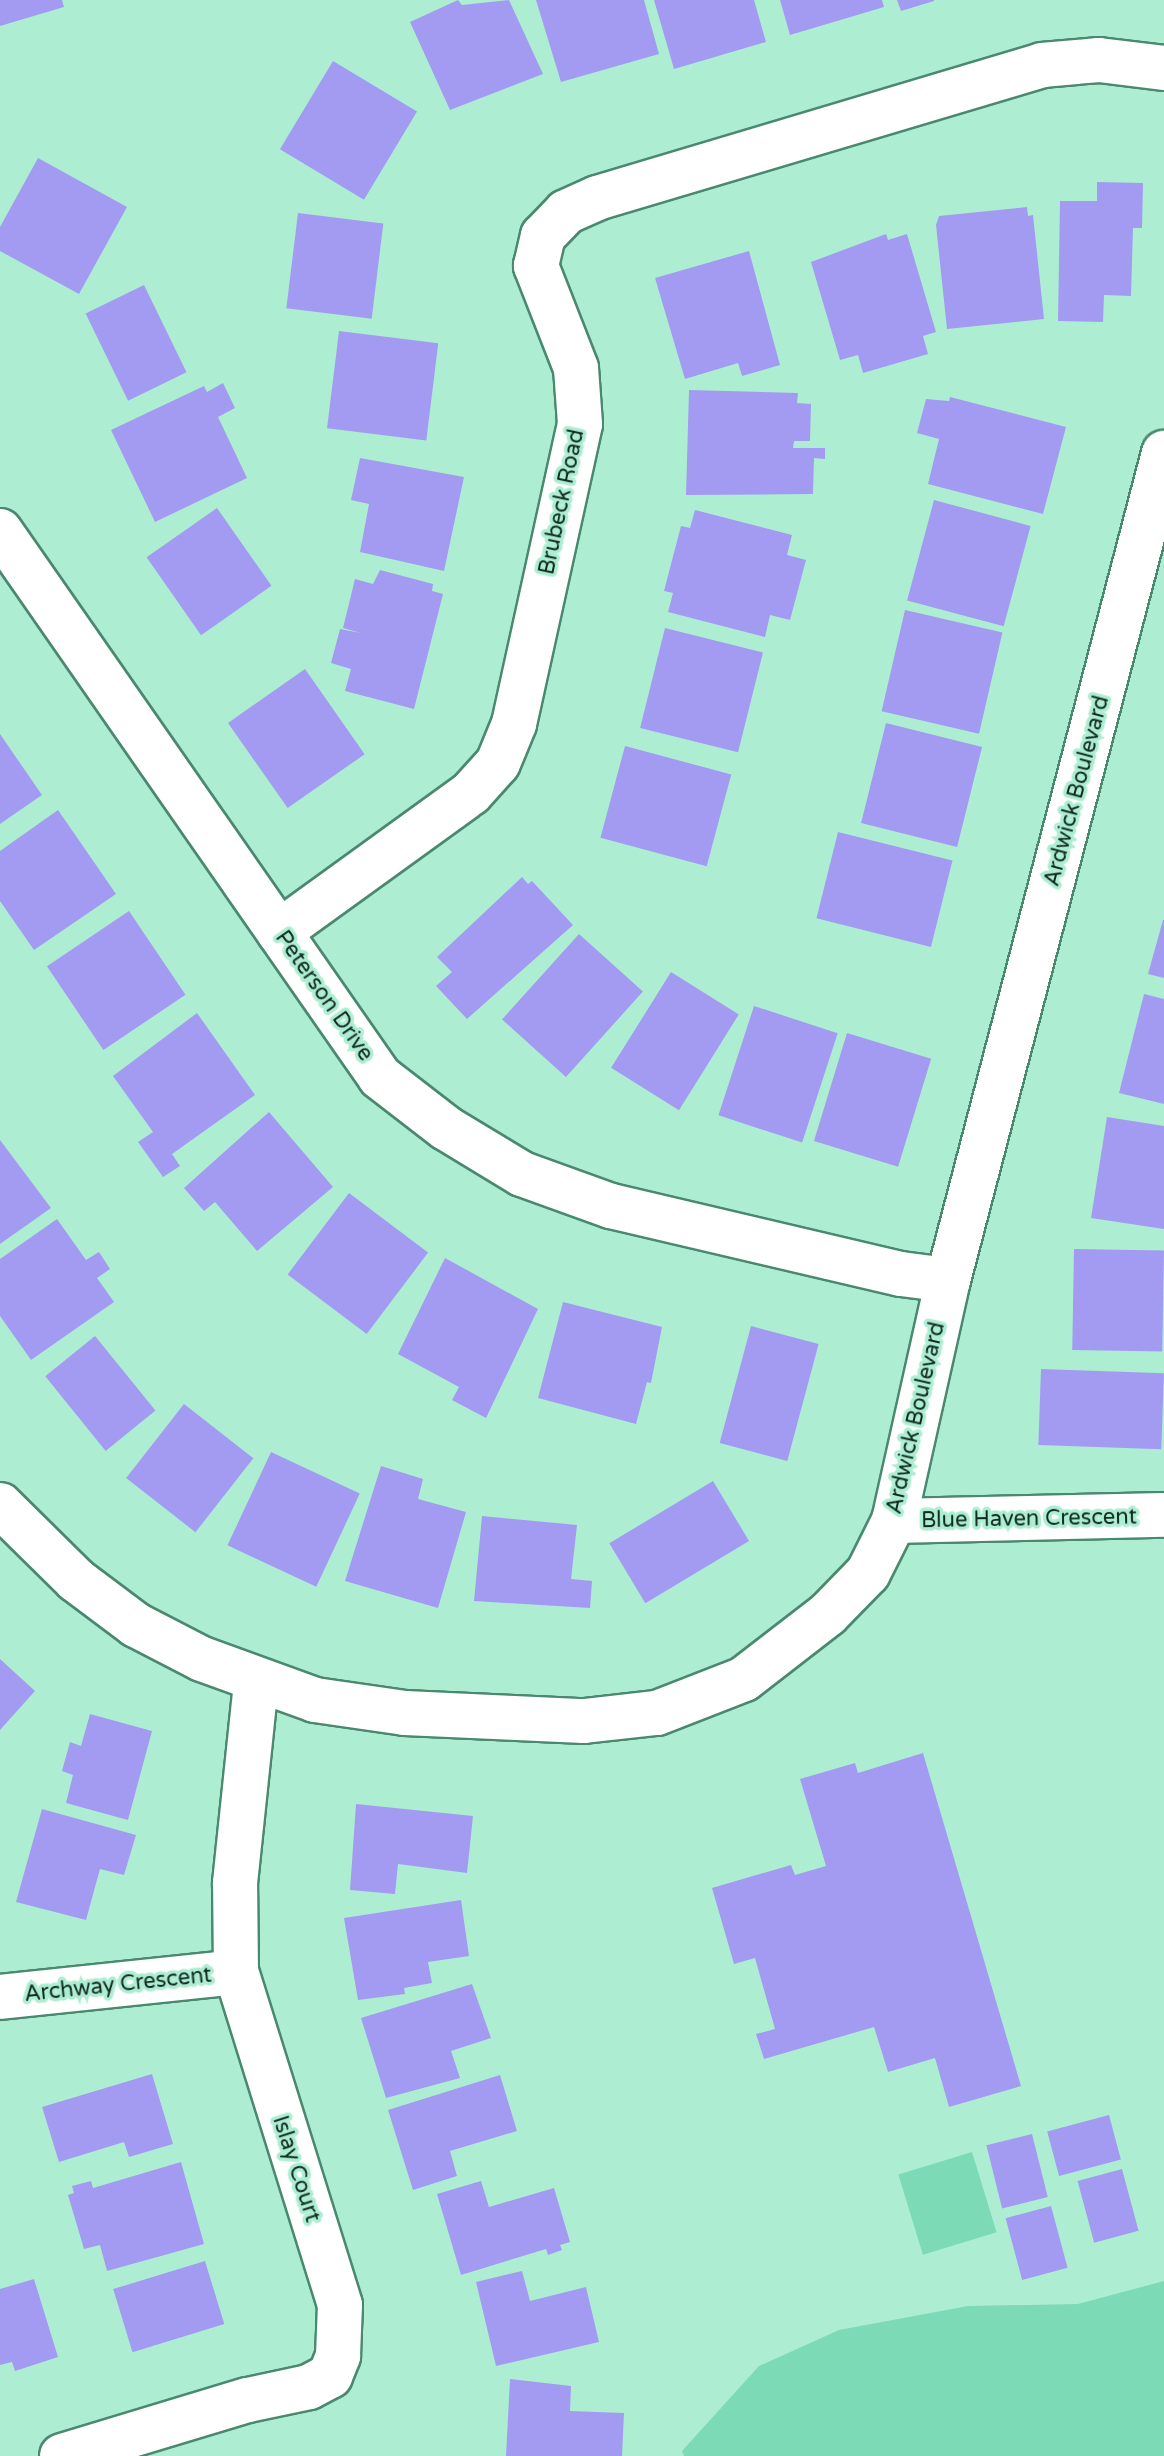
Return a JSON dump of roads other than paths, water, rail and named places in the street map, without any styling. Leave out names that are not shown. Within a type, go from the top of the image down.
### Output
[{"type":"street","name":"Brubeck Road","points":[[279,932],[471,793],[498,763],[514,724],[580,424],[576,368],[536,266],[543,236],[566,212],[597,198],[1042,65],[1099,60],[1164,68]]},
{"type":"street","name":"Ardwick Boulevard","points":[[0,1505],[76,1580],[136,1625],[256,1682],[315,1700],[405,1713],[584,1721],[657,1713],[744,1679],[787,1650],[868,1573],[894,1521],[948,1280],[1164,453]]},
{"type":"street","name":"Peterson Drive","points":[[0,531],[380,1077],[446,1128],[522,1174],[611,1206],[901,1274],[948,1280]]},
{"type":"street","name":"Blue Haven Crescent","points":[[894,1521],[1164,1515]]},
{"type":"street","name":"Islay Court","points":[[62,2456],[248,2400],[309,2387],[330,2376],[338,2356],[340,2305],[236,1972],[235,1883],[256,1682]]},
{"type":"street","name":"Archway Crescent","points":[[0,1997],[236,1972]]}]
